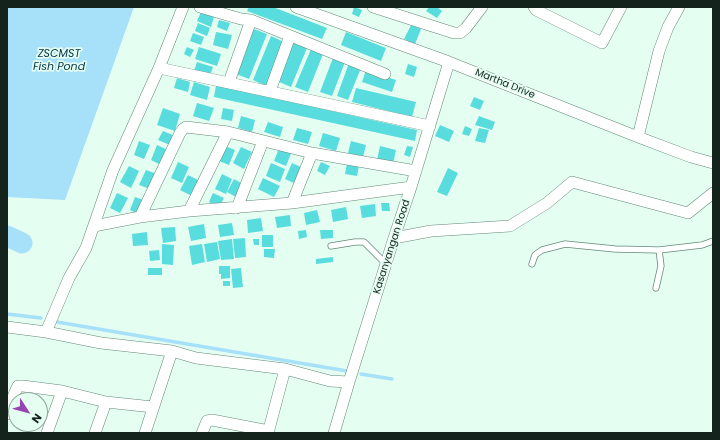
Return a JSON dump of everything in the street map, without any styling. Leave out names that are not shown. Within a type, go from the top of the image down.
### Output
[{"type":"street","points":[[46,332],[69,278],[86,248],[113,170],[159,68],[183,7]]},
{"type":"street","points":[[200,7],[241,19],[251,20],[385,74]]},
{"type":"street","name":"Martha Drive","points":[[296,7],[449,62],[638,137],[691,157],[713,163]]},
{"type":"street","points":[[378,8],[454,33],[460,33],[466,28],[482,7]]},
{"type":"street","points":[[534,7],[536,10],[602,43],[616,8]]},
{"type":"street","points":[[638,137],[659,51],[668,27],[679,7]]},
{"type":"street","points":[[229,82],[251,20]]},
{"type":"street","points":[[270,91],[290,36]]},
{"type":"street","name":"Kasanyangan Road","points":[[334,433],[394,238],[412,187],[449,62]]},
{"type":"street","points":[[159,68],[430,126]]},
{"type":"street","points":[[140,218],[183,129],[186,127],[228,132],[312,153],[416,171]]},
{"type":"street","points":[[189,211],[228,132]]},
{"type":"street","points":[[237,208],[263,141]]},
{"type":"street","points":[[292,203],[312,153]]},
{"type":"street","points":[[394,238],[431,231],[510,226],[547,203],[572,182],[688,213],[713,193]]},
{"type":"street","points":[[94,226],[189,211],[292,203],[412,187]]},
{"type":"street","points":[[7,327],[46,332],[102,343],[172,351],[196,358],[285,370],[330,381],[349,382]]},
{"type":"street","points":[[145,433],[172,351]]},
{"type":"street","points":[[202,433],[207,421],[212,420],[268,432],[285,370]]},
{"type":"street","points":[[7,414],[14,392],[18,386],[62,391],[106,402],[153,407]]},
{"type":"street","points":[[47,433],[62,391]]},
{"type":"street","points":[[95,433],[106,402]]},
{"type":"lane","points":[[331,246],[364,242],[386,264]]},
{"type":"lane","points":[[532,264],[535,255],[542,250],[565,244],[615,249],[659,250],[702,245],[713,242]]},
{"type":"lane","points":[[656,288],[661,266],[659,250]]},
{"type":"water","name":"ZSCMST Fish Pond","points":[[7,7],[134,7],[65,200],[7,197]]},
{"type":"building","points":[[249,7],[273,7],[327,28],[322,39],[247,11]]},
{"type":"building","points":[[354,7],[362,10],[359,17],[352,14]]},
{"type":"building","points":[[429,7],[437,7],[442,11],[437,18],[426,11]]},
{"type":"building","points":[[201,12],[214,17],[211,27],[197,21]]},
{"type":"building","points":[[219,20],[230,23],[227,31],[217,27]]},
{"type":"building","points":[[198,23],[210,28],[207,36],[195,31]]},
{"type":"building","points":[[411,25],[421,29],[415,44],[404,39]]},
{"type":"building","points":[[254,29],[267,34],[249,79],[236,74]]},
{"type":"building","points":[[216,32],[232,35],[228,49],[213,45]]},
{"type":"building","points":[[346,32],[386,48],[381,61],[341,45]]},
{"type":"building","points":[[193,33],[204,37],[201,45],[190,41]]},
{"type":"building","points":[[271,36],[284,42],[266,86],[253,80]]},
{"type":"building","points":[[293,42],[307,48],[291,87],[277,81]]},
{"type":"building","points":[[187,47],[194,50],[190,57],[184,54]]},
{"type":"building","points":[[199,47],[221,54],[217,66],[195,59]]},
{"type":"building","points":[[311,49],[323,54],[308,92],[295,87]]},
{"type":"building","points":[[333,58],[345,62],[332,96],[320,92]]},
{"type":"building","points":[[197,62],[213,67],[210,76],[194,71]]},
{"type":"building","points":[[349,63],[361,68],[348,100],[337,96]]},
{"type":"building","points":[[408,64],[417,67],[414,77],[405,74]]},
{"type":"building","points":[[366,70],[396,80],[392,92],[362,82]]},
{"type":"building","points":[[177,78],[190,82],[188,92],[174,88]]},
{"type":"building","points":[[194,82],[210,87],[207,100],[190,95]]},
{"type":"building","points":[[216,85],[417,130],[415,141],[214,97]]},
{"type":"building","points":[[356,88],[416,102],[412,117],[352,102]]},
{"type":"building","points":[[474,97],[484,101],[480,110],[470,106]]},
{"type":"building","points":[[197,103],[214,108],[209,121],[193,116]]},
{"type":"building","points":[[163,108],[180,114],[175,131],[157,125]]},
{"type":"building","points":[[223,108],[234,110],[232,121],[221,119]]},
{"type":"building","points":[[241,116],[255,120],[252,132],[238,128]]},
{"type":"building","points":[[479,116],[495,122],[492,130],[475,125]]},
{"type":"building","points":[[268,122],[283,127],[280,137],[264,132]]},
{"type":"building","points":[[440,125],[454,131],[449,142],[435,136]]},
{"type":"building","points":[[465,126],[472,129],[469,136],[462,134]]},
{"type":"building","points":[[297,128],[312,132],[308,144],[293,140]]},
{"type":"building","points":[[479,128],[489,130],[485,143],[475,141]]},
{"type":"building","points":[[163,131],[175,136],[170,145],[158,140]]},
{"type":"building","points":[[323,133],[340,138],[336,151],[319,146]]},
{"type":"building","points":[[139,141],[150,145],[144,159],[134,155]]},
{"type":"building","points":[[351,141],[366,145],[363,157],[348,153]]},
{"type":"building","points":[[157,145],[168,150],[161,165],[151,160]]},
{"type":"building","points":[[225,146],[235,150],[229,165],[219,161]]},
{"type":"building","points":[[280,146],[292,151],[286,166],[274,161]]},
{"type":"building","points":[[380,146],[396,150],[393,164],[377,160]]},
{"type":"building","points":[[407,146],[413,147],[410,157],[404,155]]},
{"type":"building","points":[[241,147],[252,152],[244,169],[233,163]]},
{"type":"building","points":[[178,162],[189,167],[182,183],[171,178]]},
{"type":"building","points":[[321,162],[330,166],[325,175],[317,171]]},
{"type":"building","points":[[271,163],[285,169],[280,182],[266,176]]},
{"type":"building","points":[[292,163],[303,168],[296,184],[285,179]]},
{"type":"building","points":[[347,163],[359,166],[357,176],[345,174]]},
{"type":"building","points":[[129,166],[139,171],[131,188],[120,182]]},
{"type":"building","points":[[448,168],[458,173],[447,196],[437,192]]},
{"type":"building","points":[[146,170],[157,174],[150,189],[139,185]]},
{"type":"building","points":[[222,174],[232,179],[226,194],[215,189]]},
{"type":"building","points":[[188,175],[200,181],[192,196],[180,190]]},
{"type":"building","points":[[263,178],[280,186],[274,197],[258,189]]},
{"type":"building","points":[[234,179],[243,184],[236,197],[227,192]]},
{"type":"building","points":[[117,193],[128,198],[120,213],[110,208]]},
{"type":"building","points":[[213,193],[224,198],[219,207],[209,202]]},
{"type":"building","points":[[135,197],[146,201],[140,215],[130,210]]},
{"type":"building","points":[[381,203],[389,203],[390,211],[382,211]]},
{"type":"building","points":[[375,204],[376,216],[362,218],[360,206]]},
{"type":"building","points":[[346,207],[348,219],[333,222],[331,210]]},
{"type":"building","points":[[317,210],[320,222],[306,225],[304,213]]},
{"type":"building","points":[[290,215],[291,226],[277,228],[275,217]]},
{"type":"building","points":[[261,218],[263,231],[248,233],[247,220]]},
{"type":"building","points":[[232,223],[234,235],[220,237],[218,225]]},
{"type":"building","points":[[204,224],[206,238],[191,241],[188,227]]},
{"type":"building","points":[[175,227],[176,241],[163,243],[161,228]]},
{"type":"building","points":[[306,230],[307,237],[299,239],[298,231]]},
{"type":"building","points":[[320,230],[333,230],[333,238],[321,239]]},
{"type":"building","points":[[147,232],[148,245],[133,246],[132,234]]},
{"type":"building","points":[[262,235],[273,235],[273,247],[262,247]]},
{"type":"building","points":[[245,238],[246,257],[235,258],[233,239]]},
{"type":"building","points":[[232,239],[234,259],[221,260],[218,241]]},
{"type":"building","points":[[253,239],[259,239],[259,245],[254,245]]},
{"type":"building","points":[[217,242],[220,259],[207,262],[204,244]]},
{"type":"building","points":[[162,244],[174,245],[173,265],[162,264]]},
{"type":"building","points":[[202,244],[205,262],[192,265],[189,246]]},
{"type":"building","points":[[264,249],[275,249],[274,258],[264,257]]},
{"type":"building","points":[[159,250],[160,260],[150,261],[149,251]]},
{"type":"building","points":[[333,257],[333,262],[316,264],[316,259]]},
{"type":"building","points":[[219,266],[230,266],[230,278],[221,279],[221,274],[219,274]]},
{"type":"building","points":[[148,268],[162,268],[162,275],[148,275]]},
{"type":"building","points":[[241,268],[243,287],[233,288],[231,269]]},
{"type":"building","points":[[223,281],[230,281],[230,286],[223,286]]},
{"type":"waterway","points":[[7,236],[22,243]]},
{"type":"waterway","points":[[7,314],[41,318]]},
{"type":"waterway","points":[[57,322],[347,371]]},
{"type":"waterway","points":[[361,374],[392,379]]}]
